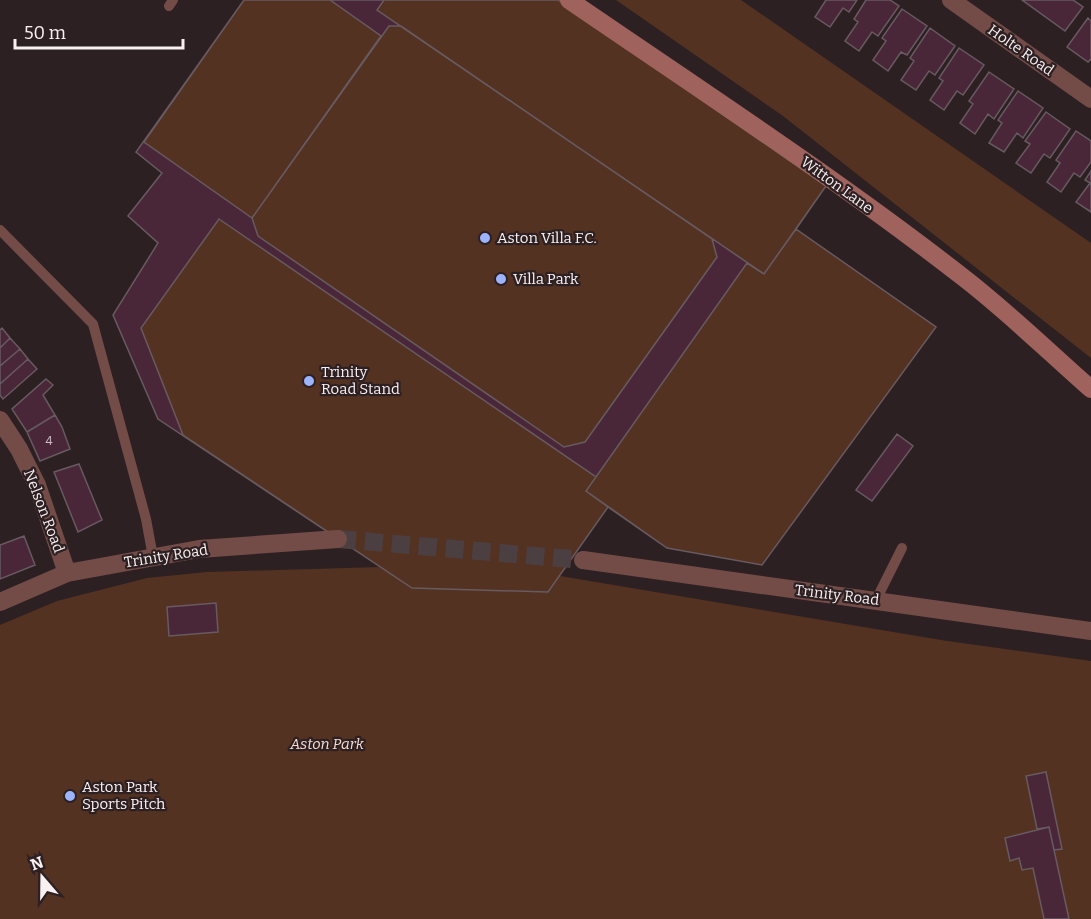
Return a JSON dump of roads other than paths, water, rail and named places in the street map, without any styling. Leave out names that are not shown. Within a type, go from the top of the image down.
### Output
[{"type":"main road","name":"Witton Lane","points":[[569,0],[762,131],[894,225],[966,279],[1091,389]]},
{"type":"street","name":"Holte Road","points":[[951,0],[1091,99]]},
{"type":"street","name":"Nelson Road","points":[[0,420],[20,449],[37,485],[67,573]]},
{"type":"street","name":"Trinity Road","points":[[0,602],[67,573],[199,549],[338,539]]},
{"type":"street","name":"Trinity Road","points":[[583,560],[1091,631]]},
{"type":"lane","points":[[0,230],[93,324],[146,519],[153,557]]},
{"type":"lane","points":[[876,600],[902,548]]},
{"type":"tunnel","points":[[338,539],[583,560]]},
{"type":"place","name":"Aston Villa F.C.","points":[[485,238]]},
{"type":"place","name":"Villa Park","points":[[501,279]]},
{"type":"place","name":"Trinity Road Stand","points":[[309,381]]},
{"type":"place","name":"Aston Park Sports Pitch","points":[[70,796]]},
{"type":"park label","name":"Aston Park","points":[[327,744]]}]
